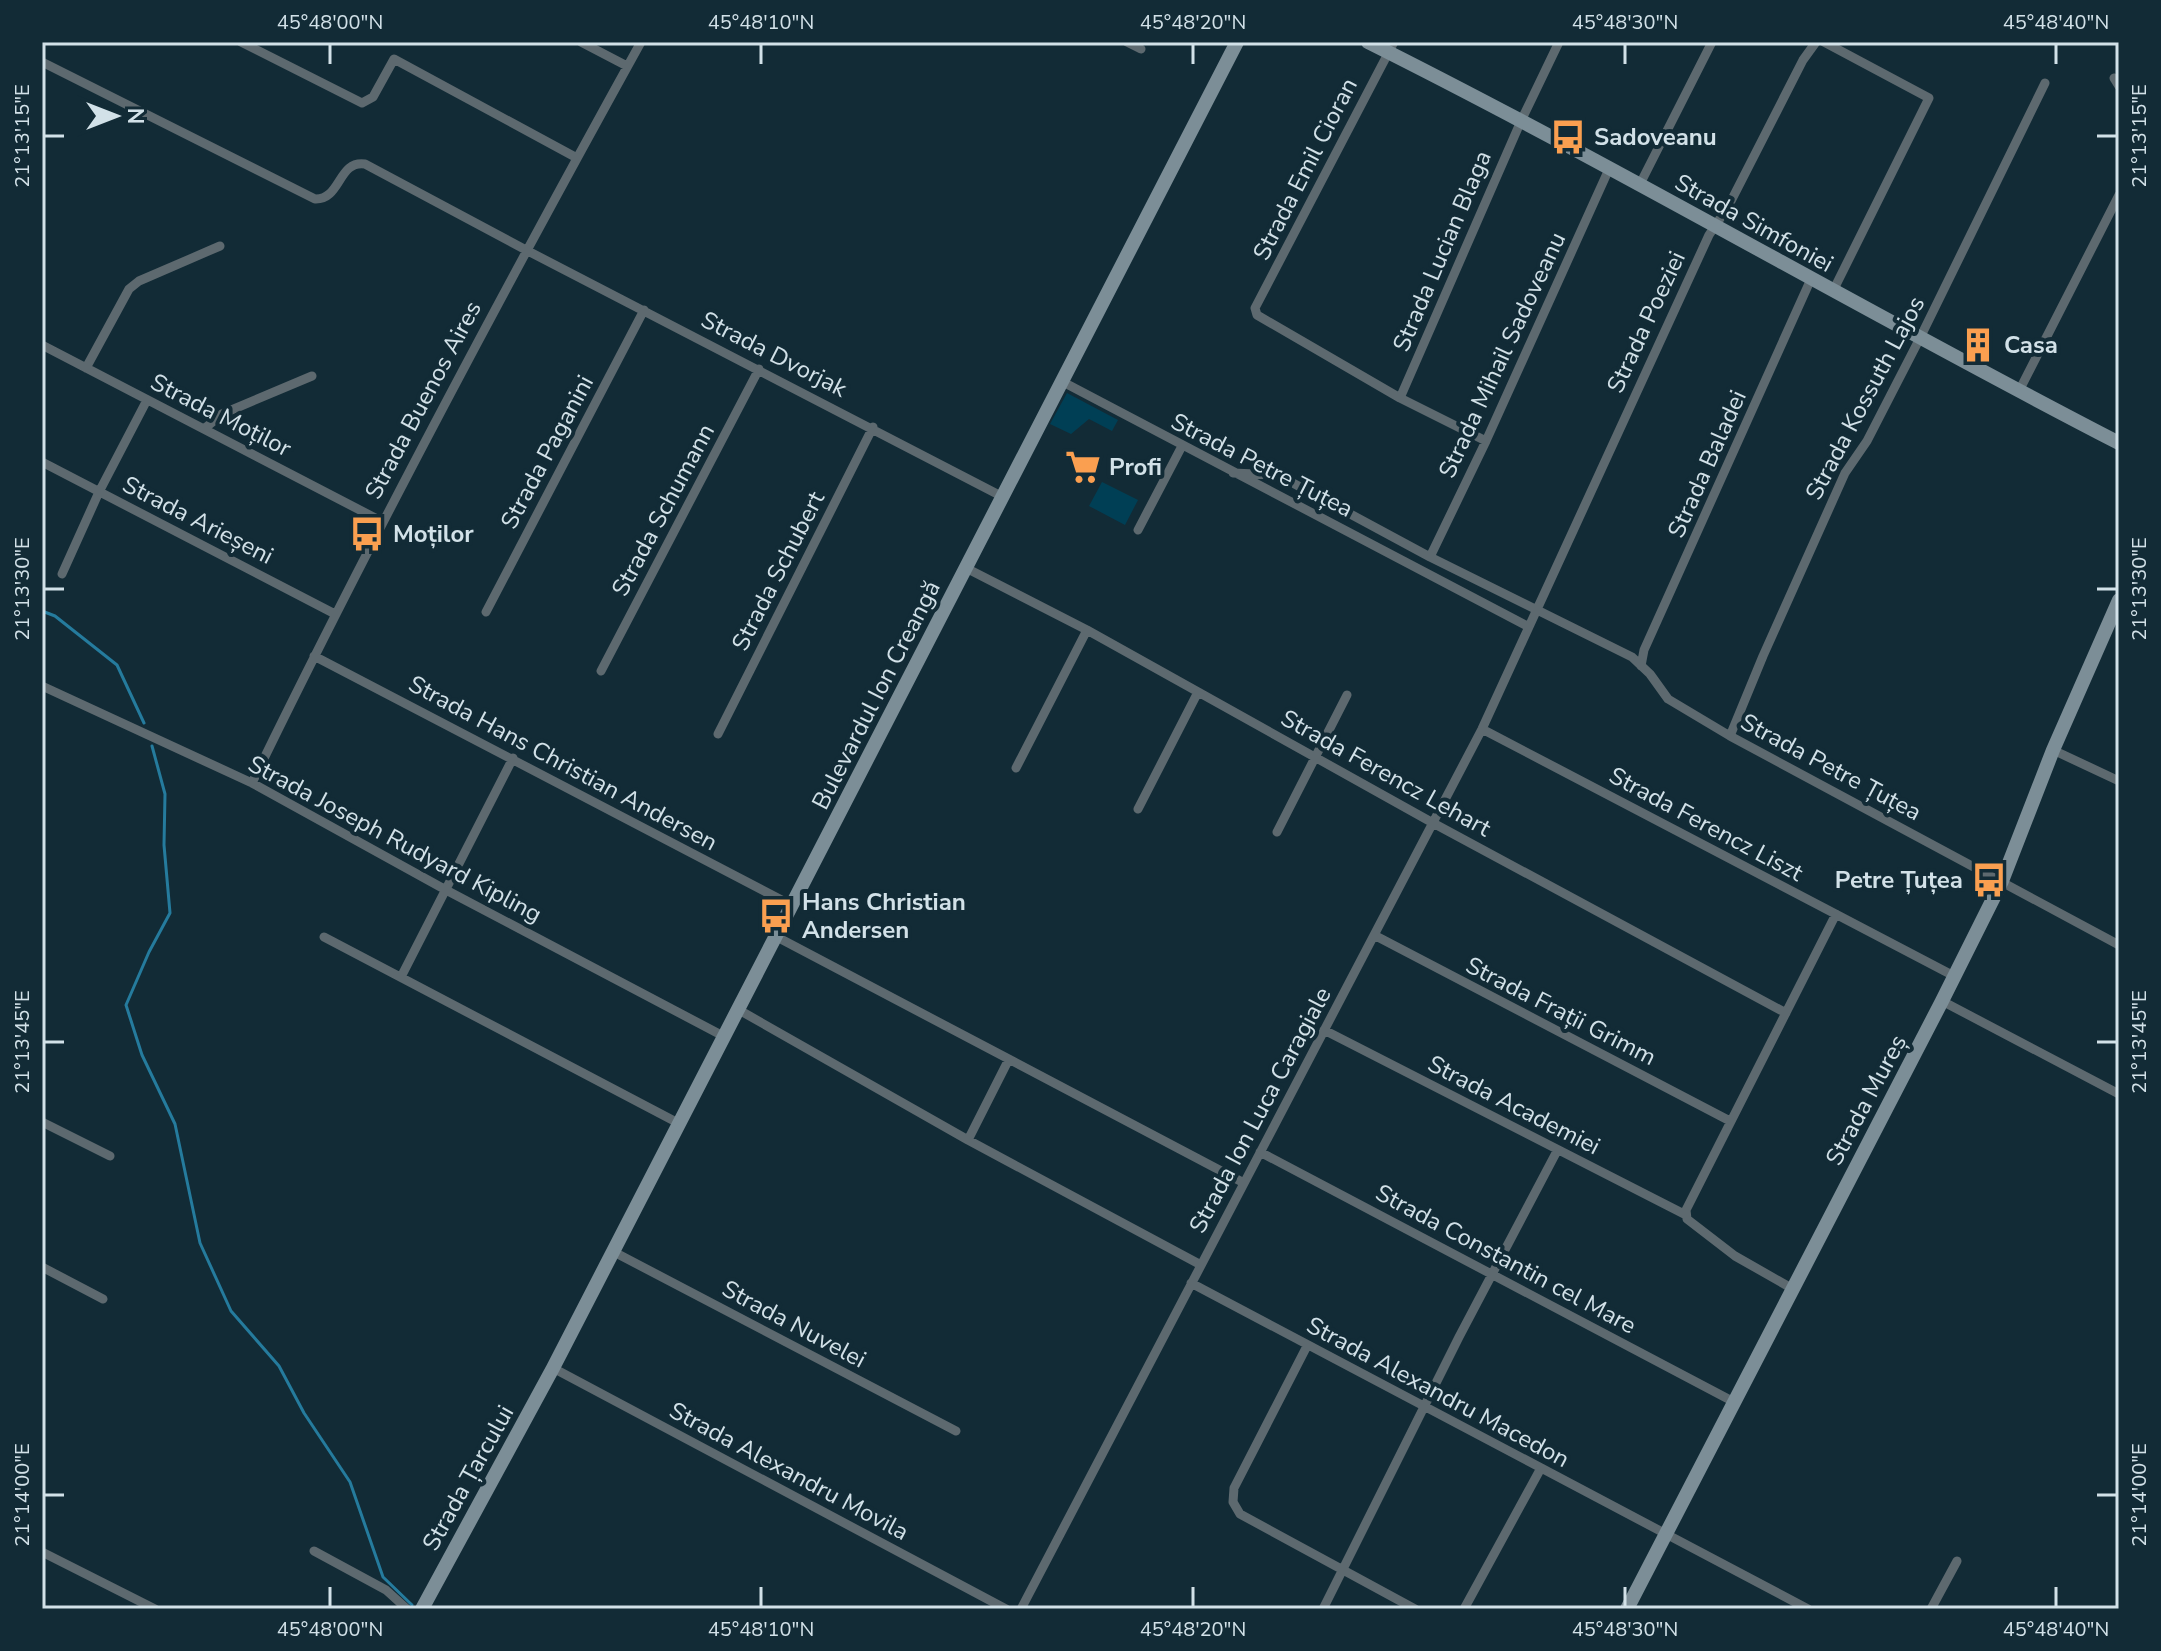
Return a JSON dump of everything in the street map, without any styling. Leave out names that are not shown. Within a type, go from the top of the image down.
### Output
[{"type":"street","points":[[241,42],[362,103],[373,97],[394,59],[577,158]]},
{"type":"street","points":[[581,42],[627,66]]},
{"type":"street","name":"Strada Buenos Aires","points":[[252,783],[381,521],[641,42]]},
{"type":"street","points":[[1127,42],[1141,49]]},
{"type":"street","name":"Bulevardul Ion Creangă","points":[[553,1368],[1237,42]]},
{"type":"street","name":"Strada Simfoniei","points":[[1368,42],[1391,47],[1639,186],[2119,443]]},
{"type":"street","name":"Strada Lucian Blaga","points":[[1400,398],[1521,121],[1559,42]]},
{"type":"street","points":[[1639,186],[1712,42]]},
{"type":"street","name":"Strada Poeziei","points":[[1529,627],[1709,235],[1803,60],[1816,42]]},
{"type":"street","points":[[1824,42],[1929,98],[1833,291]]},
{"type":"street","name":"Strada Emil Cioran","points":[[1391,47],[1255,308],[1257,315],[1400,398]]},
{"type":"street","name":"Strada Dvorjak","points":[[42,62],[315,199],[323,200],[330,195],[348,167],[356,163],[365,164],[1003,497]]},
{"type":"street","name":"Strada Kossuth Lajos","points":[[1730,736],[1845,473],[1867,441],[1920,338],[2045,83]]},
{"type":"street","name":"Strada Mihail Sadoveanu","points":[[1430,557],[1609,169]]},
{"type":"street","points":[[2019,391],[2119,195]]},
{"type":"street","points":[[86,368],[129,289],[139,281],[220,246]]},
{"type":"street","name":"Strada Baladei","points":[[1641,666],[1644,650],[1811,279]]},
{"type":"street","name":"Strada Paganini","points":[[486,612],[644,310]]},
{"type":"street","name":"Strada Moților","points":[[42,345],[381,521]]},
{"type":"street","name":"Strada Schumann","points":[[601,671],[759,369]]},
{"type":"street","points":[[204,429],[222,414],[312,376]]},
{"type":"street","name":"Strada Petre Țuțea","points":[[1063,382],[1529,627]]},
{"type":"street","points":[[1400,398],[1486,441]]},
{"type":"street","points":[[62,574],[99,492],[147,400]]},
{"type":"street","name":"Strada Schubert","points":[[718,734],[873,427]]},
{"type":"street","points":[[1138,530],[1182,446]]},
{"type":"street","name":"Strada Arieșeni","points":[[42,462],[335,614]]},
{"type":"street","name":"Strada Petre Țuțea","points":[[1233,473],[1278,475],[1420,552],[1632,657],[1668,699],[1730,736],[2119,945]]},
{"type":"street","points":[[1412,566],[1420,552]]},
{"type":"street","name":"Strada Ferencz Lehart","points":[[966,568],[1087,630],[1433,823],[1786,1013]]},
{"type":"street","name":"Strada Mureș","points":[[1627,1609],[2002,881],[2053,750],[2119,600]]},
{"type":"street","name":"Strada Ion Luca Caragiale","points":[[1021,1609],[1482,729],[1529,627]]},
{"type":"street","points":[[1016,768],[1087,630]]},
{"type":"street","name":"Strada Hans Christian Andersen","points":[[314,656],[793,906]]},
{"type":"street","name":"Strada Joseph Rudyard Kipling","points":[[42,686],[252,783],[446,890],[725,1037]]},
{"type":"street","points":[[1138,809],[1198,692]]},
{"type":"street","points":[[1277,832],[1347,695]]},
{"type":"street","name":"Strada Ferencz Liszt","points":[[1482,729],[1954,976]]},
{"type":"street","points":[[2053,750],[2119,781]]},
{"type":"street","points":[[401,977],[513,758]]},
{"type":"street","points":[[1686,1215],[1730,1121],[1836,914]]},
{"type":"street","name":"Strada Frații Grimm","points":[[1374,935],[1730,1121]]},
{"type":"street","points":[[324,937],[680,1124]]},
{"type":"street","points":[[777,937],[1244,1183]]},
{"type":"street","points":[[1942,1001],[2119,1094]]},
{"type":"street","points":[[739,1010],[968,1140],[1201,1265]]},
{"type":"street","name":"Strada Academiei","points":[[1324,1030],[1686,1215],[1687,1219],[1735,1256],[1793,1289]]},
{"type":"street","points":[[968,1140],[1009,1059]]},
{"type":"street","points":[[42,1122],[110,1156]]},
{"type":"street","points":[[1323,1609],[1423,1407],[1557,1151]]},
{"type":"street","name":"Strada Constantin cel Mare","points":[[1260,1152],[1734,1402]]},
{"type":"street","name":"Strada Nuvelei","points":[[614,1252],[956,1431]]},
{"type":"street","points":[[42,1267],[103,1299]]},
{"type":"street","name":"Strada Alexandru Macedon","points":[[1191,1283],[1808,1609]]},
{"type":"street","points":[[1307,1346],[1234,1488],[1233,1502],[1240,1514],[1263,1529],[1344,1568],[1415,1609]]},
{"type":"street","name":"Strada Țarcului","points":[[426,1606],[553,1368]]},
{"type":"street","name":"Strada Alexandru Movila","points":[[553,1368],[1006,1609]]},
{"type":"street","points":[[1464,1609],[1541,1468]]},
{"type":"street","points":[[314,1551],[386,1590],[407,1609]]},
{"type":"street","points":[[42,1552],[155,1609]]},
{"type":"street","points":[[1931,1609],[1957,1561]]},
{"type":"shaded area","points":[[1067,393],[1118,420],[1112,431],[1089,419],[1071,434],[1050,424]]},
{"type":"shaded area","points":[[1102,482],[1138,500],[1125,525],[1089,506]]},
{"type":"waterway","points":[[42,611],[55,616],[117,665],[144,723]]},
{"type":"waterway","points":[[152,746],[165,794],[164,845],[170,913],[126,1005],[142,1055],[175,1124],[200,1243],[231,1311],[279,1366],[304,1413],[350,1482],[383,1577],[412,1605]]},
{"type":"place","name":"Sadoveanu","points":[[1568,137]]},
{"type":"place","name":"Casa","points":[[1978,345]]},
{"type":"place","name":"Profi","points":[[1083,467]]},
{"type":"place","name":"Moților","points":[[367,534]]},
{"type":"place","name":"Petre Țuțea","points":[[1989,880]]},
{"type":"place","name":"Hans Christian Andersen","points":[[776,916]]}]
